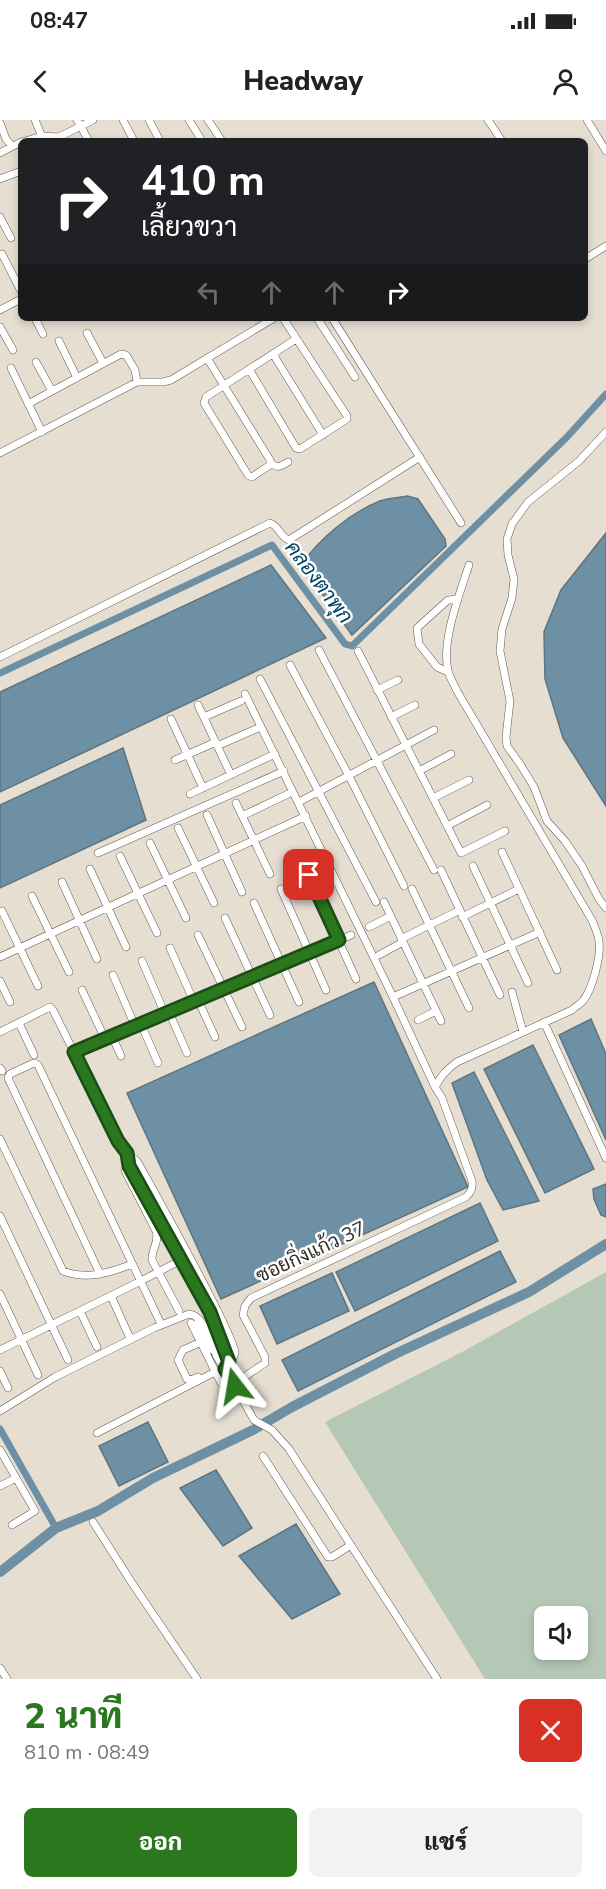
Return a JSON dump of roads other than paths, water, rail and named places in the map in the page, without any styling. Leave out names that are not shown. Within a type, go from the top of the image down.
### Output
[{"type":"street","points":[[34,120],[43,138]]},
{"type":"street","points":[[58,138],[79,123],[93,120]]},
{"type":"street","points":[[123,120],[132,138]]},
{"type":"street","points":[[149,120],[158,138]]},
{"type":"street","points":[[189,120],[200,138]]},
{"type":"street","points":[[208,120],[220,138]]},
{"type":"street","points":[[488,120],[500,138]]},
{"type":"street","points":[[587,120],[606,151]]},
{"type":"street","points":[[0,123],[6,139],[12,146]]},
{"type":"street","points":[[79,123],[87,138]]},
{"type":"street","points":[[1,149],[18,144]]},
{"type":"street","points":[[0,179],[18,173]]},
{"type":"street","points":[[0,217],[11,238]]},
{"type":"street","points":[[588,257],[606,246]]},
{"type":"street","points":[[2,254],[18,285]]},
{"type":"street","points":[[0,310],[18,301]]},
{"type":"street","points":[[36,321],[43,334]]},
{"type":"street","points":[[0,453],[137,382],[171,380],[269,321]]},
{"type":"street","points":[[249,369],[296,448],[300,448],[345,422],[346,416],[285,321]]},
{"type":"street","points":[[319,321],[355,377]]},
{"type":"street","points":[[334,321],[461,523]]},
{"type":"street","points":[[0,327],[13,350]]},
{"type":"street","points":[[87,333],[103,363]]},
{"type":"street","points":[[271,463],[252,477],[248,475],[204,403],[206,397],[297,339]]},
{"type":"street","points":[[58,341],[77,378]]},
{"type":"street","points":[[28,404],[121,354],[126,355],[137,374],[137,382]]},
{"type":"street","points":[[273,354],[323,435]]},
{"type":"street","points":[[207,358],[271,463],[279,467],[288,462]]},
{"type":"street","points":[[36,362],[52,391]]},
{"type":"street","points":[[10,369],[42,432]]},
{"type":"street","points":[[606,432],[579,461],[528,502],[512,524],[507,539],[514,579],[512,598],[502,629],[500,651],[510,701],[507,746],[534,787],[547,821],[565,841],[606,908]]},
{"type":"street","points":[[0,657],[270,523],[275,525],[289,540],[420,457]]},
{"type":"street","points":[[435,1088],[442,1074],[457,1062],[572,1010],[583,1001],[602,958],[593,922],[448,672],[447,646],[469,565]]},
{"type":"street","points":[[448,672],[437,667],[418,644],[417,628],[445,602],[458,599]]},
{"type":"street","points":[[320,650],[461,914],[500,995]]},
{"type":"street","points":[[358,651],[461,853],[505,831]]},
{"type":"street","points":[[290,665],[404,886]]},
{"type":"street","points":[[260,679],[380,902],[391,916],[441,1021]]},
{"type":"street","points":[[377,690],[398,680]]},
{"type":"street","points":[[204,717],[243,698],[284,771],[435,1088]]},
{"type":"street","points":[[198,705],[231,775]]},
{"type":"street","points":[[391,717],[415,705]]},
{"type":"street","points":[[171,719],[203,788]]},
{"type":"street","points":[[175,760],[256,729]]},
{"type":"street","points":[[299,802],[434,730]]},
{"type":"street","points":[[190,794],[275,754]]},
{"type":"street","points":[[418,771],[451,754]]},
{"type":"street","points":[[98,853],[284,771]]},
{"type":"street","points":[[433,798],[469,780]]},
{"type":"street","points":[[242,816],[288,794]]},
{"type":"street","points":[[236,803],[270,874]]},
{"type":"street","points":[[447,826],[487,805]]},
{"type":"street","points":[[207,814],[242,892]]},
{"type":"street","points":[[0,957],[306,816]]},
{"type":"street","points":[[178,828],[214,903]]},
{"type":"street","points":[[150,843],[186,918]]},
{"type":"street","points":[[502,852],[557,970]]},
{"type":"street","points":[[120,855],[156,933]]},
{"type":"street","points":[[473,866],[528,983]]},
{"type":"street","points":[[90,869],[126,947]]},
{"type":"street","points":[[309,875],[356,979]]},
{"type":"street","points":[[62,882],[97,959]]},
{"type":"street","points":[[412,889],[469,1008]]},
{"type":"street","points":[[379,955],[430,925],[490,903],[519,889]]},
{"type":"street","points":[[281,890],[326,990]]},
{"type":"street","points":[[32,896],[69,972]]},
{"type":"street","points":[[255,903],[299,1002]]},
{"type":"street","points":[[2,911],[38,986]]},
{"type":"street","points":[[369,927],[391,916]]},
{"type":"street","points":[[225,918],[270,1015]]},
{"type":"street","points":[[393,997],[540,932]]},
{"type":"street","points":[[198,935],[242,1027]]},
{"type":"street","points":[[74,1052],[351,935]]},
{"type":"street","points":[[170,948],[215,1038]]},
{"type":"street","points":[[142,961],[187,1053]]},
{"type":"street","points":[[113,975],[158,1063]]},
{"type":"street","points":[[0,981],[10,1002]]},
{"type":"street","points":[[82,990],[108,1038],[121,1056]]},
{"type":"street","points":[[512,992],[523,1032]]},
{"type":"street","points":[[0,1032],[52,1008],[118,1141],[137,1161],[162,1206],[185,1258],[218,1322],[227,1365],[236,1388],[254,1420],[272,1430],[289,1449],[437,1679]]},
{"type":"street","points":[[418,1020],[436,1011]]},
{"type":"street","points":[[544,1022],[606,1158]]},
{"type":"street","points":[[19,1023],[34,1055]]},
{"type":"street","points":[[100,1274],[8,1078],[10,1074],[34,1062],[38,1065],[160,1322]]},
{"type":"street","name":"ซอยกิ่งแก้ว 37","points":[[236,1388],[265,1363],[265,1357],[243,1315],[244,1306],[251,1298],[470,1194],[472,1181],[442,1098],[435,1088]]},
{"type":"street","points":[[0,1139],[63,1271],[90,1275],[107,1274],[132,1264]]},
{"type":"street","points":[[127,1153],[129,1166],[153,1210],[185,1258]]},
{"type":"street","points":[[125,1171],[158,1236],[152,1260],[179,1311]]},
{"type":"street","points":[[153,1210],[162,1206]]},
{"type":"street","points":[[0,1216],[68,1360]]},
{"type":"street","points":[[0,1350],[185,1258]]},
{"type":"street","points":[[0,1294],[38,1375]]},
{"type":"street","points":[[111,1296],[129,1336]]},
{"type":"street","points":[[80,1311],[97,1347]]},
{"type":"street","points":[[2,1410],[55,1377],[154,1328],[189,1314],[195,1315],[194,1322],[214,1371],[225,1387],[236,1388]]},
{"type":"street","points":[[214,1371],[191,1380],[187,1379],[178,1360],[179,1356],[185,1348],[206,1347],[227,1365]]},
{"type":"street","points":[[0,1371],[8,1388]]},
{"type":"street","points":[[97,1432],[214,1371]]},
{"type":"street","points":[[0,1450],[35,1511],[12,1524]]},
{"type":"street","points":[[263,1456],[328,1557],[332,1557],[351,1545]]},
{"type":"street","points":[[0,1486],[16,1478]]},
{"type":"street","points":[[93,1522],[197,1679]]},
{"type":"street","points":[[0,1668],[7,1679]]},
{"type":"water","points":[[407,496],[418,499],[445,539],[446,546],[352,635],[301,565],[326,536],[358,512],[386,499]]},
{"type":"water","points":[[606,533],[606,806],[563,738],[545,679],[544,632],[561,590]]},
{"type":"water","points":[[271,565],[326,638],[0,792],[0,692]]},
{"type":"water","points":[[123,748],[146,820],[0,888],[0,805]]},
{"type":"water","points":[[374,982],[468,1187],[221,1299],[127,1093]]},
{"type":"water","points":[[591,1019],[606,1054],[606,1140],[559,1035]]},
{"type":"water","points":[[533,1045],[594,1169],[545,1193],[484,1069]]},
{"type":"water","points":[[474,1072],[539,1201],[503,1210],[487,1180],[452,1083]]},
{"type":"water","points":[[606,1184],[606,1217],[601,1215],[594,1199],[593,1189]]},
{"type":"water","points":[[480,1203],[498,1241],[355,1311],[336,1272]]},
{"type":"water","points":[[500,1251],[516,1282],[298,1391],[282,1360]]},
{"type":"water","points":[[332,1273],[349,1311],[277,1344],[260,1306]]},
{"type":"water","points":[[148,1422],[168,1462],[119,1486],[99,1446]]},
{"type":"water","points":[[216,1470],[252,1528],[223,1546],[180,1488]]},
{"type":"water","points":[[296,1524],[340,1594],[292,1619],[239,1556]]},
{"type":"waterway","name":"คลองตาพุก","points":[[0,673],[272,545],[345,644],[352,646],[567,437],[606,394]]},
{"type":"waterway","points":[[0,1572],[56,1528],[98,1511],[153,1478],[253,1430],[292,1407],[395,1354],[529,1292],[606,1244]]},
{"type":"waterway","points":[[0,1429],[56,1528]]}]
